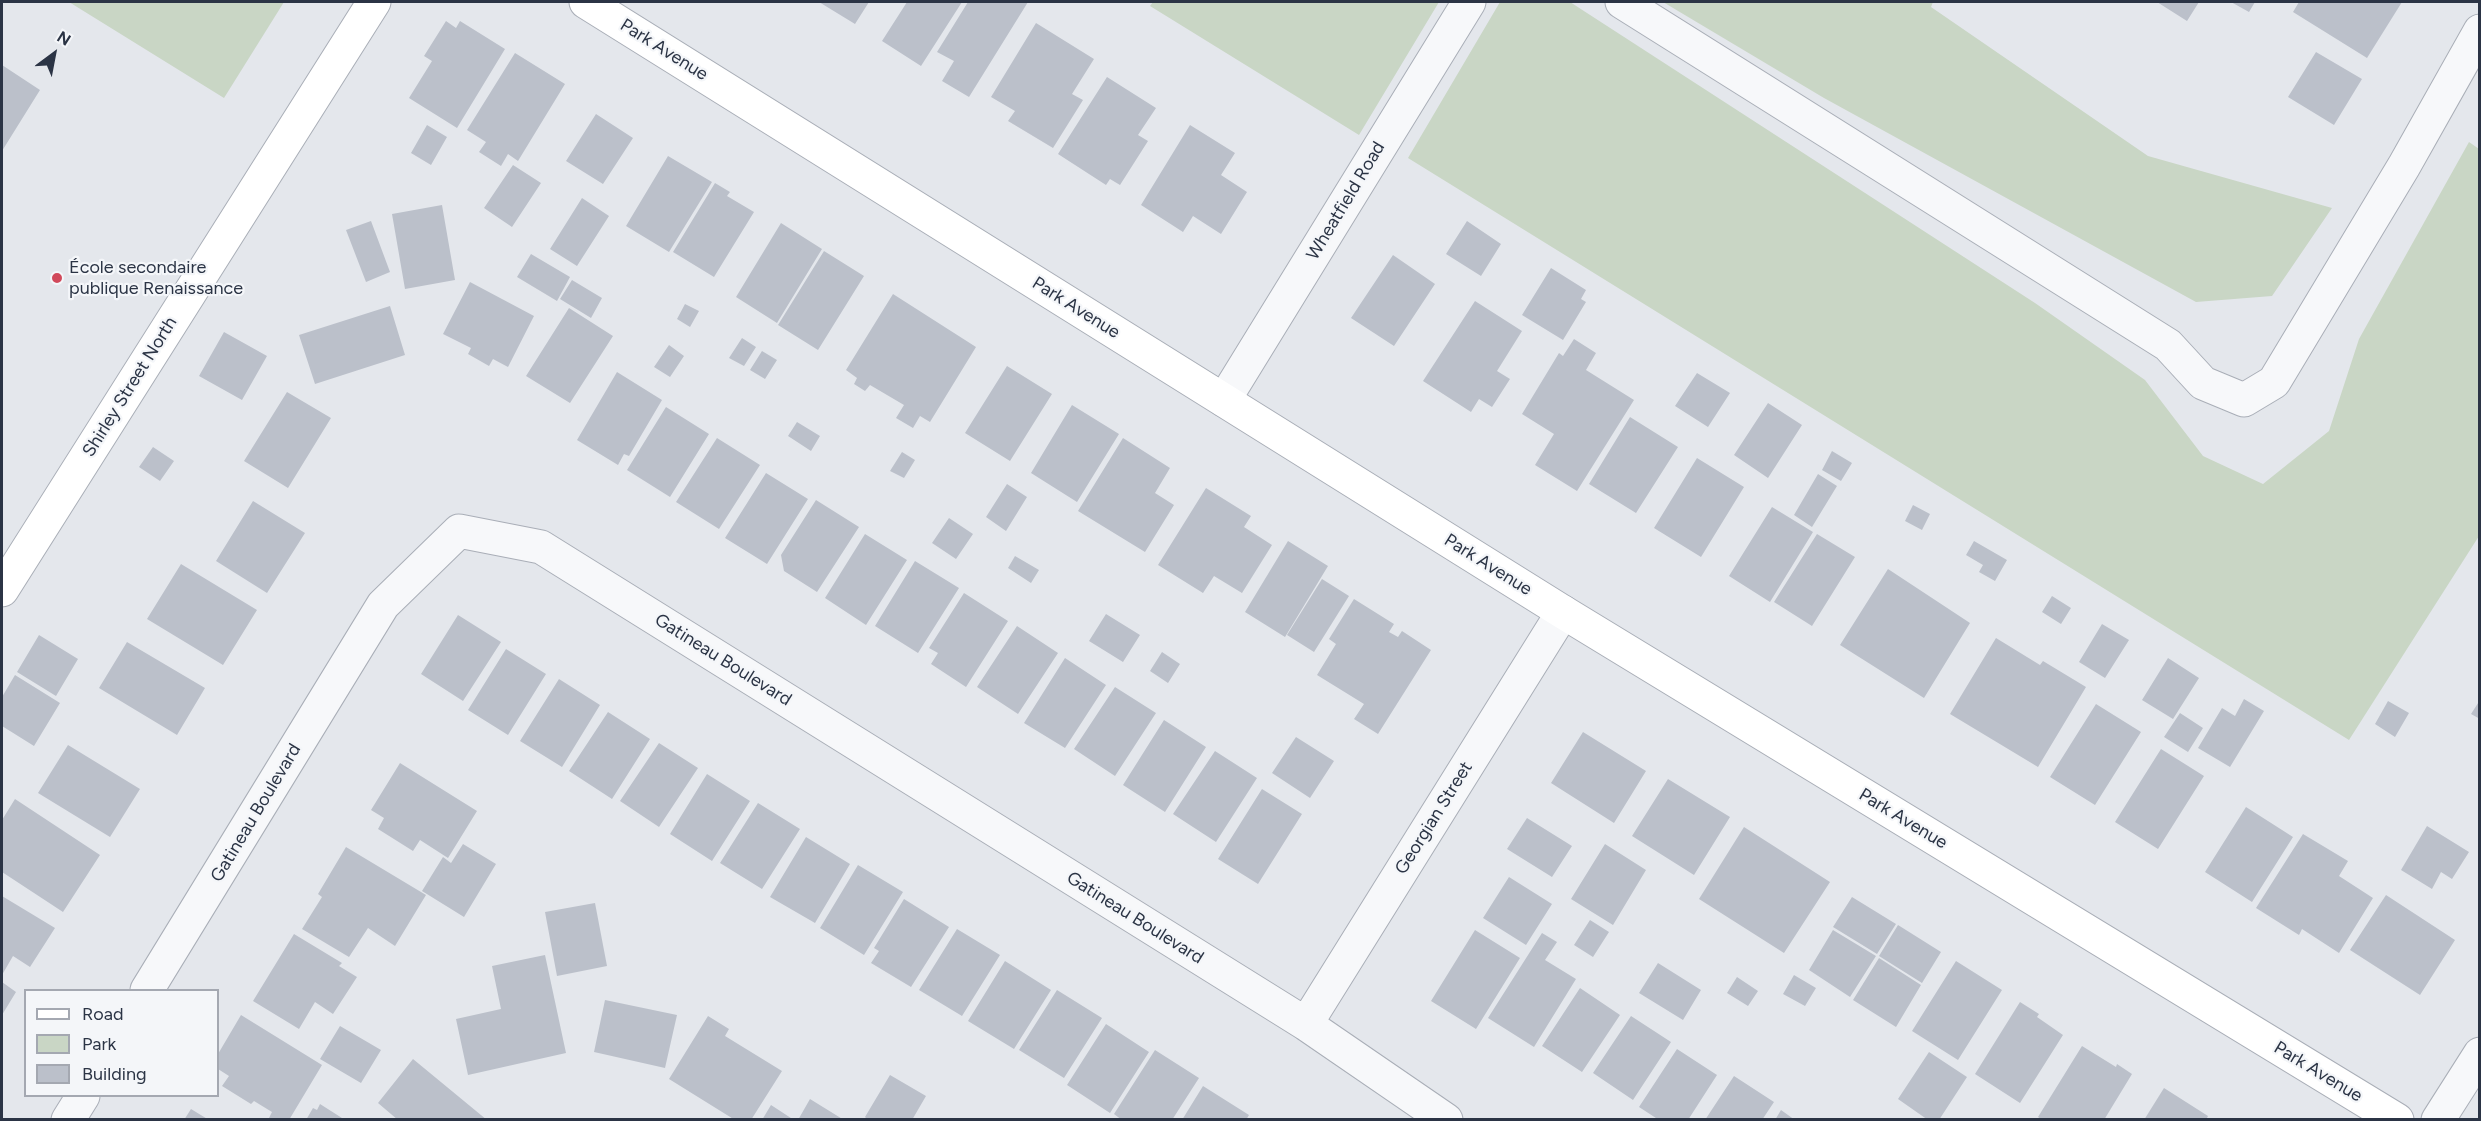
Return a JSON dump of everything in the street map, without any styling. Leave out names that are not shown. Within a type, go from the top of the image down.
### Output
[{"type":"street","name":"Shirley Street North","points":[[2,590],[374,2]]},
{"type":"street","name":"Park Avenue","points":[[586,2],[1563,612],[2397,1119]]},
{"type":"street","name":"Wheatfield Road","points":[[1224,400],[1468,2]]},
{"type":"street","points":[[1622,2],[2168,345],[2203,383],[2244,400],[2274,382],[2404,166],[2480,31]]},
{"type":"street","name":"Gatineau Boulevard","points":[[148,989],[383,605],[459,531],[542,547],[1306,1024],[1446,1119]]},
{"type":"street","name":"Georgian Street","points":[[1306,1024],[1563,612]]},
{"type":"street","points":[[2438,1119],[2480,1054]]},
{"type":"street","points":[[68,1119],[82,1097]]},
{"type":"green space","points":[[69,2],[284,2],[224,98]]},
{"type":"green space","points":[[1153,2],[1439,2],[1359,135],[1150,6]]},
{"type":"green space","points":[[1500,2],[1570,2],[2035,303],[2145,380],[2203,456],[2263,484],[2329,431],[2359,339],[2469,142],[2479,149],[2479,536],[2349,740],[1408,158]]},
{"type":"green space","points":[[1663,2],[1933,2],[1931,7],[2148,156],[2332,208],[2272,296],[2196,302],[1824,98]]},
{"type":"building","points":[[819,2],[869,2],[855,24]]},
{"type":"building","points":[[907,2],[962,2],[921,66],[882,41]]},
{"type":"building","points":[[968,2],[1028,2],[969,97],[942,81],[954,61],[937,52]]},
{"type":"building","points":[[2157,2],[2199,2],[2187,21]]},
{"type":"building","points":[[2231,2],[2255,2],[2249,12]]},
{"type":"building","points":[[2299,2],[2402,2],[2367,58],[2293,12]]},
{"type":"building","points":[[446,21],[456,28],[460,21],[505,49],[457,128],[409,98],[432,61],[424,56]]},
{"type":"building","points":[[1036,23],[1094,59],[1072,94],[1083,100],[1053,148],[1008,121],[1015,111],[991,97]]},
{"type":"building","points":[[2316,52],[2362,79],[2334,125],[2288,97]]},
{"type":"building","points":[[515,53],[565,84],[518,161],[508,154],[501,166],[479,152],[486,142],[467,130]]},
{"type":"building","points":[[2,65],[40,90],[2,151]]},
{"type":"building","points":[[1107,77],[1156,108],[1138,135],[1148,141],[1120,185],[1110,179],[1106,185],[1058,154]]},
{"type":"building","points":[[596,114],[633,138],[603,184],[566,161]]},
{"type":"building","points":[[427,125],[447,137],[431,165],[411,153]]},
{"type":"building","points":[[1190,125],[1235,153],[1221,175],[1247,192],[1221,234],[1193,216],[1183,232],[1141,205]]},
{"type":"building","points":[[668,156],[712,182],[669,252],[626,226]]},
{"type":"building","points":[[513,165],[541,183],[512,227],[484,208]]},
{"type":"building","points":[[715,183],[730,192],[727,196],[754,212],[714,277],[673,252]]},
{"type":"building","points":[[582,198],[609,216],[577,266],[550,249]]},
{"type":"building","points":[[442,205],[455,280],[405,289],[392,214]]},
{"type":"building","points":[[371,221],[390,272],[366,282],[346,230]]},
{"type":"building","points":[[1467,221],[1501,244],[1481,276],[1446,254]]},
{"type":"building","points":[[781,223],[822,249],[777,323],[736,297]]},
{"type":"building","points":[[824,251],[864,276],[818,350],[778,325]]},
{"type":"building","points":[[531,254],[570,277],[557,301],[517,277]]},
{"type":"building","points":[[1393,255],[1435,284],[1394,346],[1351,318]]},
{"type":"building","points":[[1551,268],[1586,290],[1581,299],[1586,302],[1563,340],[1522,315]]},
{"type":"building","points":[[572,280],[602,298],[591,318],[560,299]]},
{"type":"building","points":[[470,282],[534,316],[508,367],[493,359],[489,366],[468,354],[471,348],[443,334]]},
{"type":"building","points":[[893,294],[976,347],[930,422],[920,416],[913,428],[896,418],[904,405],[870,385],[865,391],[854,384],[857,378],[846,370]]},
{"type":"building","points":[[1475,301],[1522,331],[1497,371],[1510,379],[1492,407],[1479,399],[1471,412],[1423,381]]},
{"type":"building","points":[[685,304],[699,311],[690,327],[677,319]]},
{"type":"building","points":[[390,306],[405,355],[315,384],[299,335]]},
{"type":"building","points":[[569,308],[613,336],[570,403],[526,376]]},
{"type":"building","points":[[224,332],[267,356],[242,400],[199,376]]},
{"type":"building","points":[[742,338],[756,347],[744,366],[729,358]]},
{"type":"building","points":[[1574,339],[1596,353],[1586,370],[1634,400],[1577,491],[1535,465],[1554,434],[1522,414],[1559,353],[1563,356]]},
{"type":"building","points":[[669,345],[684,356],[670,377],[654,367]]},
{"type":"building","points":[[762,351],[777,360],[765,379],[750,370]]},
{"type":"building","points":[[1007,366],[1052,394],[1010,461],[965,433]]},
{"type":"building","points":[[617,372],[662,400],[629,456],[624,454],[618,465],[577,440]]},
{"type":"building","points":[[1697,373],[1730,393],[1708,427],[1675,406]]},
{"type":"building","points":[[287,392],[331,418],[288,488],[244,461]]},
{"type":"building","points":[[1768,403],[1802,425],[1768,478],[1734,455]]},
{"type":"building","points":[[1072,405],[1119,434],[1077,502],[1031,473]]},
{"type":"building","points":[[666,407],[709,434],[670,497],[627,470]]},
{"type":"building","points":[[1630,417],[1678,447],[1636,513],[1589,484]]},
{"type":"building","points":[[797,422],[820,436],[811,451],[788,436]]},
{"type":"building","points":[[717,438],[760,465],[719,529],[676,502]]},
{"type":"building","points":[[1123,438],[1170,468],[1155,493],[1174,505],[1145,552],[1078,511]]},
{"type":"building","points":[[153,447],[174,461],[160,481],[139,467]]},
{"type":"building","points":[[1832,451],[1852,463],[1841,481],[1822,470]]},
{"type":"building","points":[[902,452],[915,460],[904,478],[890,471]]},
{"type":"building","points":[[1697,458],[1744,487],[1701,557],[1654,528]]},
{"type":"building","points":[[766,473],[808,499],[767,564],[725,538]]},
{"type":"building","points":[[1818,474],[1837,486],[1812,527],[1794,515]]},
{"type":"building","points":[[1007,484],[1027,497],[1006,531],[986,517]]},
{"type":"building","points":[[1206,488],[1251,516],[1244,527],[1272,545],[1242,593],[1214,576],[1203,593],[1158,565]]},
{"type":"building","points":[[816,500],[859,527],[817,592],[784,571],[781,555]]},
{"type":"building","points":[[253,501],[305,533],[267,593],[216,561]]},
{"type":"building","points":[[1913,505],[1930,514],[1922,530],[1905,521]]},
{"type":"building","points":[[1772,507],[1813,532],[1770,602],[1729,576]]},
{"type":"building","points":[[949,518],[973,534],[956,559],[932,543]]},
{"type":"building","points":[[865,534],[907,560],[866,625],[825,598]]},
{"type":"building","points":[[1817,534],[1855,557],[1812,626],[1774,602]]},
{"type":"building","points":[[1288,541],[1328,566],[1285,637],[1245,612]]},
{"type":"building","points":[[1974,541],[2007,560],[1995,581],[1979,572],[1983,565],[1966,555]]},
{"type":"building","points":[[1015,556],[1039,570],[1031,583],[1008,568]]},
{"type":"building","points":[[915,561],[959,588],[918,653],[875,626]]},
{"type":"building","points":[[181,564],[257,610],[223,665],[147,619]]},
{"type":"building","points":[[1888,569],[1970,623],[1924,698],[1840,645]]},
{"type":"building","points":[[1322,579],[1349,596],[1314,652],[1287,635]]},
{"type":"building","points":[[964,593],[1008,621],[966,687],[931,664],[938,653],[929,648]]},
{"type":"building","points":[[2052,596],[2071,608],[2061,624],[2042,612]]},
{"type":"building","points":[[1354,599],[1394,624],[1389,632],[1398,637],[1402,631],[1431,650],[1378,734],[1354,719],[1364,704],[1317,675],[1336,644],[1329,639]]},
{"type":"building","points":[[1106,614],[1140,635],[1123,662],[1089,641]]},
{"type":"building","points":[[458,615],[501,642],[463,701],[421,674]]},
{"type":"building","points":[[2102,624],[2129,640],[2105,678],[2079,662]]},
{"type":"building","points":[[1017,626],[1058,653],[1018,714],[977,687]]},
{"type":"building","points":[[39,635],[78,659],[56,696],[17,672]]},
{"type":"building","points":[[1996,638],[2040,665],[2043,661],[2086,687],[2038,767],[1950,714]]},
{"type":"building","points":[[127,642],[205,688],[177,735],[99,688]]},
{"type":"building","points":[[506,649],[546,674],[508,735],[468,710]]},
{"type":"building","points":[[1162,652],[1180,664],[1168,683],[1150,671]]},
{"type":"building","points":[[1065,658],[1106,685],[1065,748],[1024,723]]},
{"type":"building","points":[[2168,658],[2199,678],[2173,719],[2142,700]]},
{"type":"building","points":[[15,675],[60,703],[34,746],[2,726],[2,697]]},
{"type":"building","points":[[559,679],[600,705],[562,767],[520,741]]},
{"type":"building","points":[[1115,687],[1156,713],[1115,776],[1074,749]]},
{"type":"building","points":[[2244,699],[2264,711],[2230,767],[2198,748],[2222,708],[2235,716]]},
{"type":"building","points":[[2480,700],[2480,719],[2471,714]]},
{"type":"building","points":[[2388,701],[2409,713],[2395,737],[2375,724]]},
{"type":"building","points":[[2096,704],[2141,732],[2095,805],[2050,777]]},
{"type":"building","points":[[608,712],[650,739],[612,799],[569,771]]},
{"type":"building","points":[[2180,713],[2203,728],[2188,752],[2164,737]]},
{"type":"building","points":[[1164,720],[1206,747],[1165,812],[1123,785]]},
{"type":"building","points":[[1583,732],[1646,771],[1614,823],[1551,783]]},
{"type":"building","points":[[1296,737],[1334,761],[1310,798],[1272,773]]},
{"type":"building","points":[[659,743],[698,768],[659,827],[620,801]]},
{"type":"building","points":[[68,745],[140,789],[110,837],[38,793]]},
{"type":"building","points":[[2161,749],[2204,776],[2158,849],[2115,822]]},
{"type":"building","points":[[1215,751],[1257,778],[1216,842],[1173,814]]},
{"type":"building","points":[[400,763],[477,811],[448,858],[420,840],[413,851],[378,829],[384,818],[371,810]]},
{"type":"building","points":[[707,774],[750,801],[712,861],[670,834]]},
{"type":"building","points":[[1668,779],[1730,817],[1694,875],[1632,836]]},
{"type":"building","points":[[1262,789],[1302,814],[1258,884],[1218,859]]},
{"type":"building","points":[[15,799],[100,855],[63,912],[2,872],[2,820]]},
{"type":"building","points":[[758,803],[800,829],[762,889],[720,863]]},
{"type":"building","points":[[2246,807],[2293,837],[2252,902],[2205,872]]},
{"type":"building","points":[[1527,818],[1572,846],[1552,877],[1507,849]]},
{"type":"building","points":[[2427,826],[2469,852],[2452,879],[2441,872],[2432,889],[2401,870]]},
{"type":"building","points":[[1744,827],[1830,882],[1784,953],[1699,899]]},
{"type":"building","points":[[2303,834],[2348,861],[2339,876],[2373,898],[2339,953],[2302,929],[2299,935],[2256,908]]},
{"type":"building","points":[[806,837],[850,864],[815,923],[770,897]]},
{"type":"building","points":[[463,844],[496,864],[464,917],[422,891],[443,857],[451,863]]},
{"type":"building","points":[[1605,844],[1646,870],[1613,925],[1571,899]]},
{"type":"building","points":[[346,847],[426,895],[395,946],[368,928],[349,957],[302,929],[322,897],[318,894]]},
{"type":"building","points":[[858,865],[903,892],[864,955],[820,928]]},
{"type":"building","points":[[1509,877],[1552,904],[1526,945],[1483,918]]},
{"type":"building","points":[[2386,895],[2455,940],[2420,995],[2350,950]]},
{"type":"building","points":[[2,896],[55,928],[30,967],[13,956],[2,975]]},
{"type":"building","points":[[1852,897],[1896,924],[1877,954],[1833,927]]},
{"type":"building","points":[[904,899],[949,927],[911,987],[871,963],[879,951],[874,948]]},
{"type":"building","points":[[595,903],[607,966],[557,976],[545,912]]},
{"type":"building","points":[[1590,920],[1609,932],[1593,957],[1574,945]]},
{"type":"building","points":[[1898,925],[1941,952],[1922,983],[1879,956]]},
{"type":"building","points":[[957,929],[1000,955],[962,1016],[919,990]]},
{"type":"building","points":[[1475,930],[1520,958],[1476,1029],[1431,1001]]},
{"type":"building","points":[[1833,930],[1876,956],[1850,997],[1809,970]]},
{"type":"building","points":[[1542,933],[1557,942],[1545,960],[1576,979],[1534,1047],[1488,1018]]},
{"type":"building","points":[[294,934],[342,963],[339,966],[357,977],[333,1014],[315,1002],[299,1029],[253,1001]]},
{"type":"building","points":[[545,955],[566,1053],[468,1075],[456,1019],[501,1009],[492,966]]},
{"type":"building","points":[[1879,958],[1921,985],[1896,1027],[1853,1000]]},
{"type":"building","points":[[1005,961],[1051,990],[1014,1049],[968,1021]]},
{"type":"building","points":[[1956,961],[2002,990],[1958,1060],[1912,1031]]},
{"type":"building","points":[[1658,963],[1701,990],[1683,1020],[1639,993]]},
{"type":"building","points":[[1794,975],[1816,988],[1805,1006],[1783,994]]},
{"type":"building","points":[[1737,977],[1758,991],[1748,1006],[1727,993]]},
{"type":"building","points":[[2,982],[16,992],[2,1015]]},
{"type":"building","points":[[1580,988],[1620,1015],[1582,1072],[1542,1046]]},
{"type":"building","points":[[1057,990],[1102,1018],[1064,1078],[1019,1050]]},
{"type":"building","points":[[605,1000],[677,1015],[665,1068],[594,1052]]},
{"type":"building","points":[[2020,1002],[2039,1014],[2037,1017],[2063,1035],[2020,1103],[1975,1074]]},
{"type":"building","points":[[241,1015],[322,1065],[289,1120],[268,1120],[272,1112],[254,1101],[251,1104],[222,1086],[229,1076],[219,1070],[219,1052]]},
{"type":"building","points":[[708,1016],[729,1029],[725,1036],[782,1071],[751,1120],[735,1120],[669,1079]]},
{"type":"building","points":[[1631,1016],[1671,1042],[1633,1100],[1593,1073]]},
{"type":"building","points":[[1106,1024],[1149,1052],[1110,1113],[1067,1085]]},
{"type":"building","points":[[340,1026],[381,1050],[361,1083],[320,1059]]},
{"type":"building","points":[[2082,1046],[2132,1074],[2104,1120],[2042,1120],[2038,1117]]},
{"type":"building","points":[[1677,1049],[1717,1075],[1688,1120],[1659,1120],[1639,1107]]},
{"type":"building","points":[[1155,1050],[1199,1078],[1172,1120],[1122,1120],[1114,1114]]},
{"type":"building","points":[[1929,1052],[1967,1077],[1939,1120],[1928,1120],[1898,1099]]},
{"type":"building","points":[[413,1059],[487,1120],[398,1120],[378,1103]]},
{"type":"building","points":[[890,1075],[926,1096],[912,1120],[868,1120],[865,1117]]},
{"type":"building","points":[[1734,1076],[1774,1102],[1762,1120],[1705,1120]]},
{"type":"building","points":[[1203,1086],[1249,1115],[1246,1120],[1182,1120]]},
{"type":"building","points":[[2164,1088],[2208,1116],[2206,1120],[2144,1120]]},
{"type":"building","points":[[810,1099],[844,1120],[798,1120]]},
{"type":"building","points":[[320,1104],[342,1118],[341,1120],[306,1120],[313,1108],[317,1110]]},
{"type":"building","points":[[771,1105],[794,1120],[762,1120]]},
{"type":"building","points":[[191,1109],[209,1120],[184,1120]]},
{"type":"building","points":[[1781,1110],[1795,1120],[1775,1120]]},
{"type":"place","name":"École secondaire publique Renaissance","points":[[57,278]]}]
